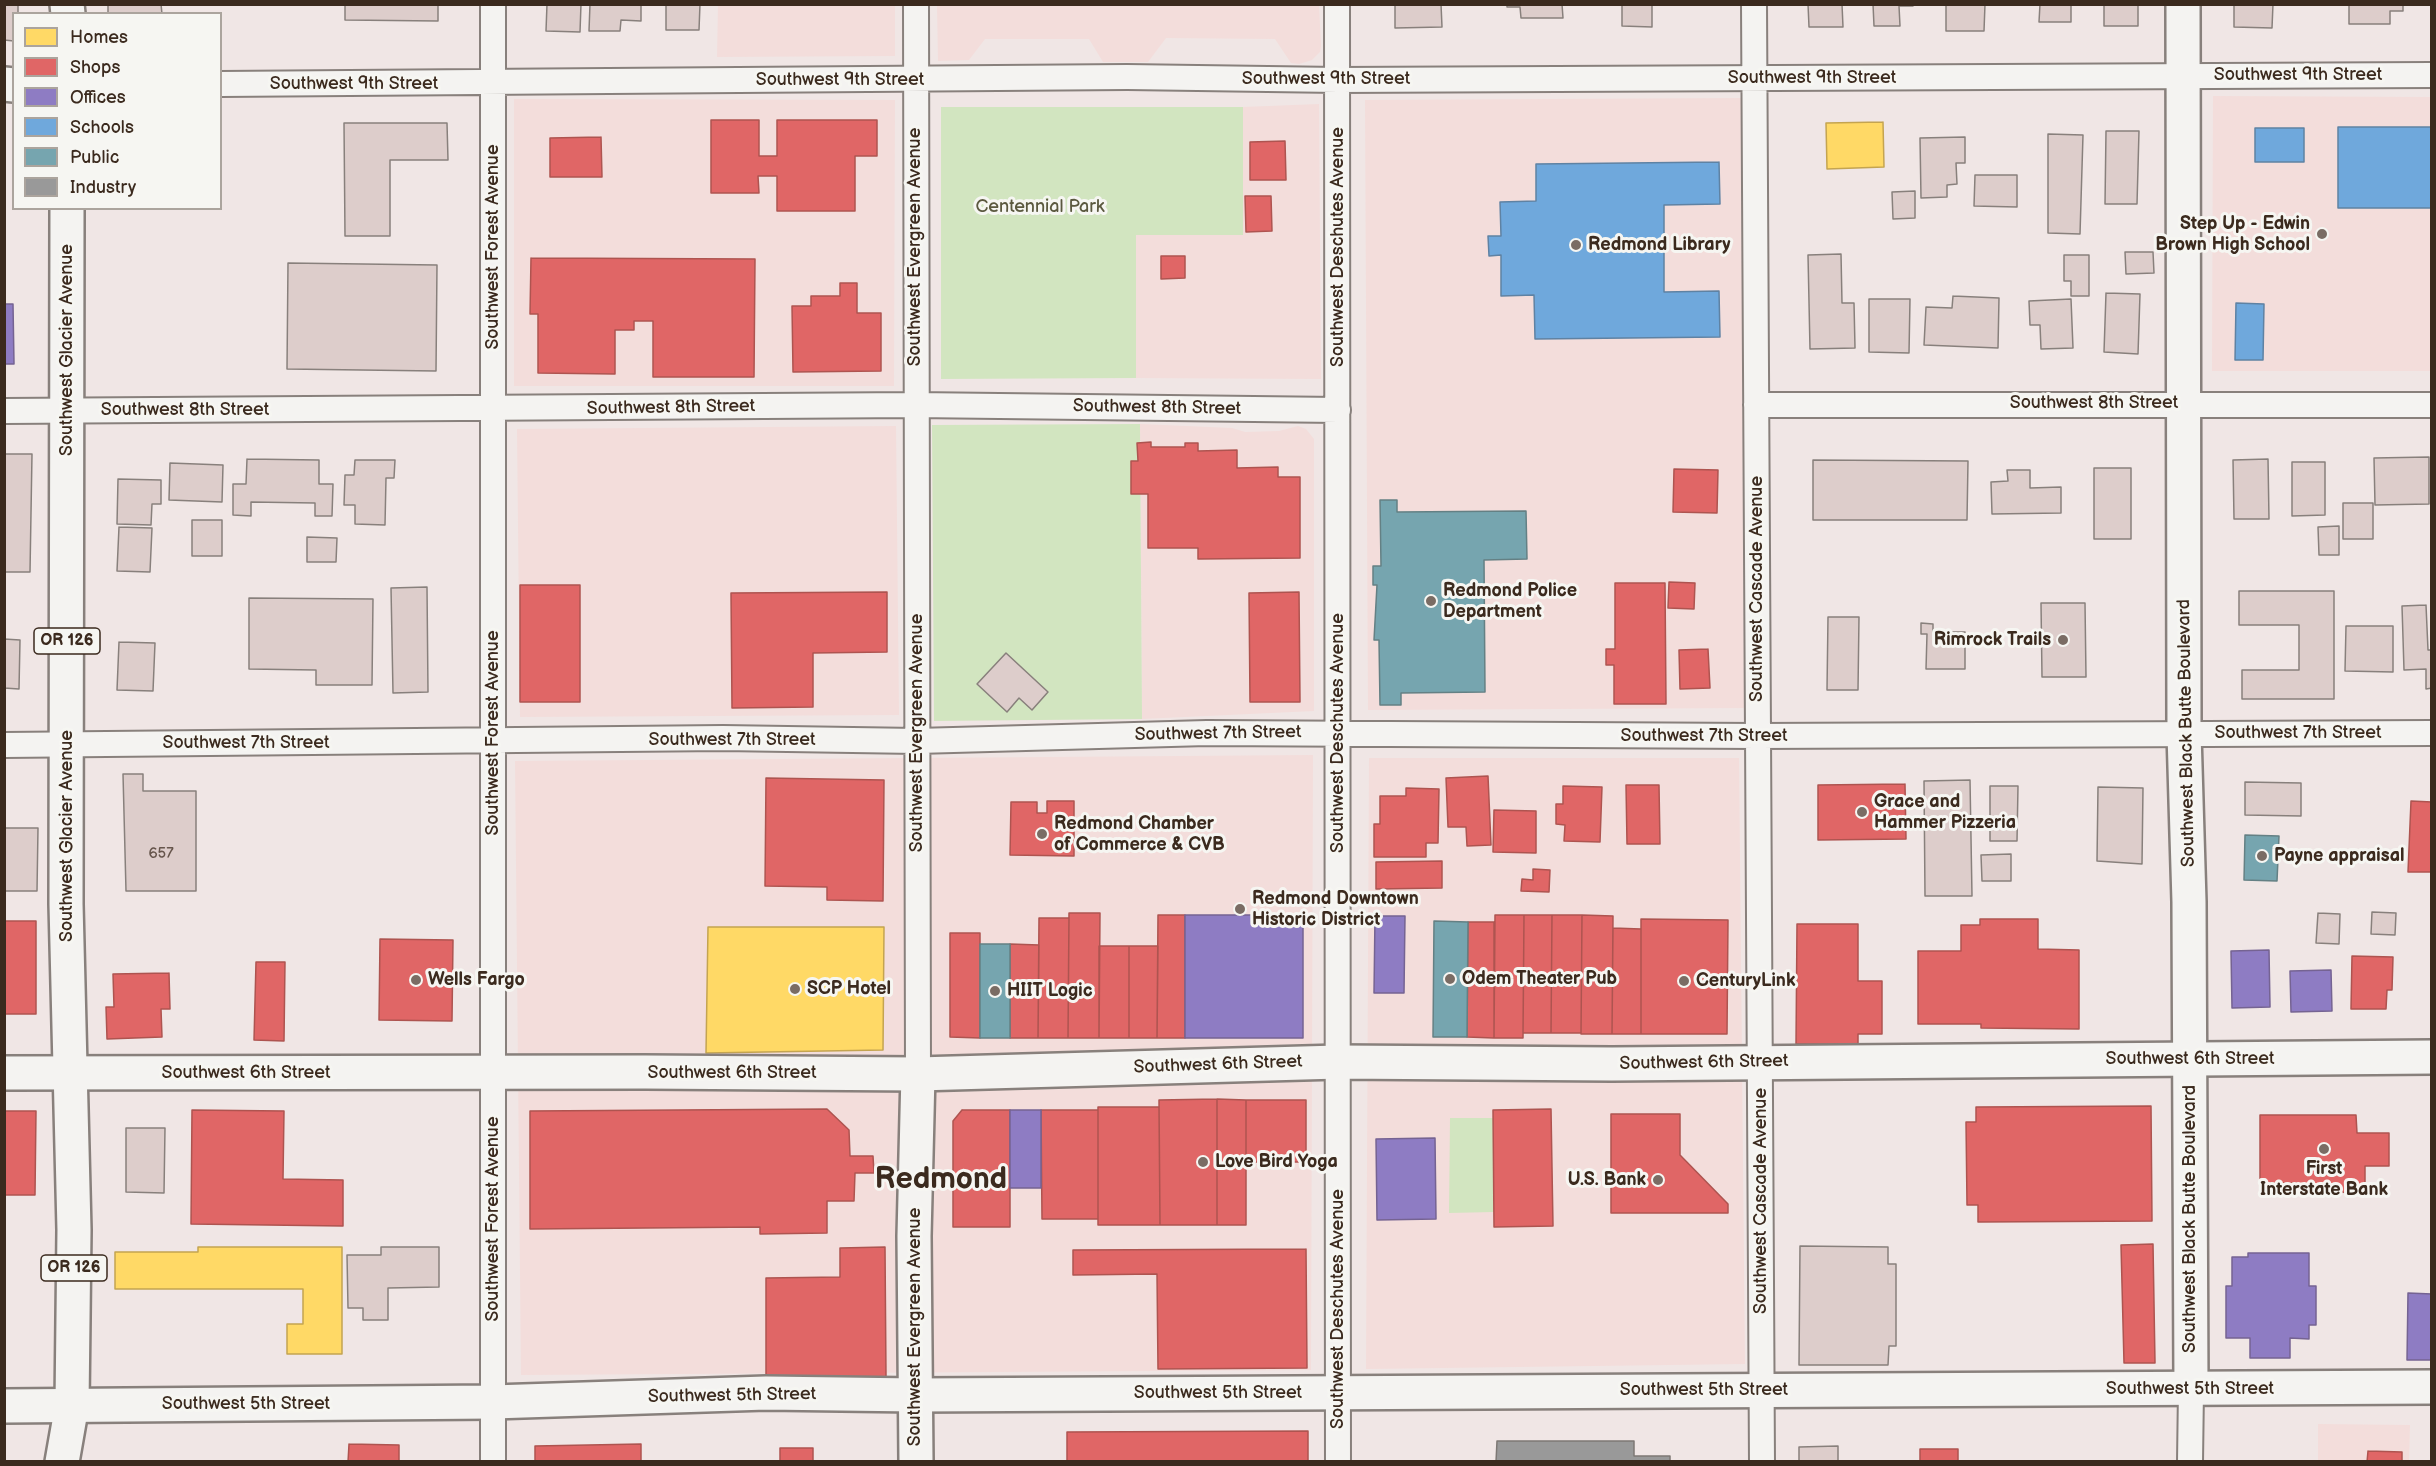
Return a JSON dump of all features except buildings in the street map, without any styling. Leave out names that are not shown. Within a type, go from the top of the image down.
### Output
[{"type":"main road","name":"Southwest Black Butte Boulevard","points":[[2183,4],[2184,733],[2190,1059],[2191,1389]]},
{"type":"main road","name":"Southwest Glacier Avenue","points":[[62,1461],[72,1405],[74,1230],[66,904],[67,210]]},
{"type":"main road","name":"Southwest 6th Street","points":[[4,1073],[918,1074],[1338,1062],[1760,1063],[2432,1057]]},
{"type":"main road","name":"Southwest Evergreen Avenue","points":[[916,1461],[914,1236],[918,1074]]},
{"type":"main road","name":"Southwest 5th Street","points":[[4,1406],[493,1402],[766,1393],[916,1395],[2432,1387]]},
{"type":"street","name":"Southwest Forest Avenue","points":[[493,4],[493,1461]]},
{"type":"street","name":"Southwest Evergreen Avenue","points":[[916,4],[918,1074]]},
{"type":"street","name":"Southwest Deschutes Avenue","points":[[1337,4],[1338,1461]]},
{"type":"street","name":"Southwest Cascade Avenue","points":[[1754,4],[1762,1461]]},
{"type":"street","name":"Southwest 9th Street","points":[[222,84],[493,84],[1127,77],[1338,80],[2432,75]]},
{"type":"street","name":"Southwest 8th Street","points":[[1756,405],[2185,403],[2432,405]]},
{"type":"street","name":"Southwest 8th Street","points":[[4,411],[493,410],[915,405],[1338,410]]},
{"type":"street","name":"Southwest 7th Street","points":[[4,745],[723,738],[917,741],[1208,733],[1758,736],[2432,733]]},
{"type":"street","name":"Southwest Black Butte Boulevard","points":[[2190,1461],[2191,1389]]},
{"type":"shaded area","points":[[718,5],[895,5],[895,56],[717,57]]},
{"type":"shaded area","points":[[937,5],[1319,5],[1321,46],[1320,52],[1312,60],[1299,64],[1291,63],[1275,39],[1166,38],[1148,62],[1103,62],[1089,39],[985,39],[969,60],[938,61]]},
{"type":"shaded area","name":"Step Up - Edwin Brown High School","points":[[2213,96],[2431,97],[2431,371],[2212,371]]},
{"type":"shaded area","points":[[1741,98],[1744,708],[1368,710],[1365,100]]},
{"type":"shaded area","points":[[514,99],[895,100],[894,386],[514,386]]},
{"type":"shaded area","points":[[1319,104],[1321,379],[1136,378],[1136,235],[1243,235],[1243,107]]},
{"type":"shaded area","points":[[1140,424],[1232,428],[1245,432],[1279,431],[1298,426],[1306,429],[1314,439],[1314,711],[1142,719]]},
{"type":"shaded area","points":[[896,426],[899,715],[520,717],[517,429]]},
{"type":"shaded area","points":[[1313,755],[1311,1370],[521,1375],[515,761]]},
{"type":"shaded area","points":[[1369,758],[1739,758],[1745,1364],[1366,1369]]},
{"type":"shaded area","points":[[2318,1424],[2410,1425],[2409,1461],[2318,1462]]},
{"type":"green space","name":"Centennial Park","points":[[941,107],[1243,107],[1243,235],[1136,235],[1136,378],[941,379]]},
{"type":"green space","points":[[1140,424],[1142,719],[934,721],[932,425]]},
{"type":"green space","points":[[1450,1118],[1493,1118],[1494,1212],[1449,1213]]},
{"type":"place","name":"Step Up - Edwin Brown High School","points":[[2322,234]]},
{"type":"place","name":"Redmond Library","points":[[1576,245]]},
{"type":"place","name":"Redmond Police Department","points":[[1431,601]]},
{"type":"place","name":"Rimrock Trails","points":[[2063,640]]},
{"type":"place","name":"Grace and Hammer Pizzeria","points":[[1862,812]]},
{"type":"place","name":"Redmond Chamber of Commerce & CVB","points":[[1042,834]]},
{"type":"place","name":"Payne appraisal","points":[[2262,856]]},
{"type":"place","name":"Redmond Downtown Historic District","points":[[1240,909]]},
{"type":"place","name":"Odem Theater Pub","points":[[1450,979]]},
{"type":"place","name":"Wells Fargo","points":[[416,980]]},
{"type":"place","name":"CenturyLink","points":[[1684,981]]},
{"type":"place","name":"SCP Hotel","points":[[795,989]]},
{"type":"place","name":"HIIT Logic","points":[[995,991]]},
{"type":"place","name":"First Interstate Bank","points":[[2324,1149]]},
{"type":"place","name":"Love Bird Yoga","points":[[1203,1162]]},
{"type":"place","name":"U.S. Bank","points":[[1658,1180]]},
{"type":"district","name":"Redmond","points":[[941,1180]]}]
